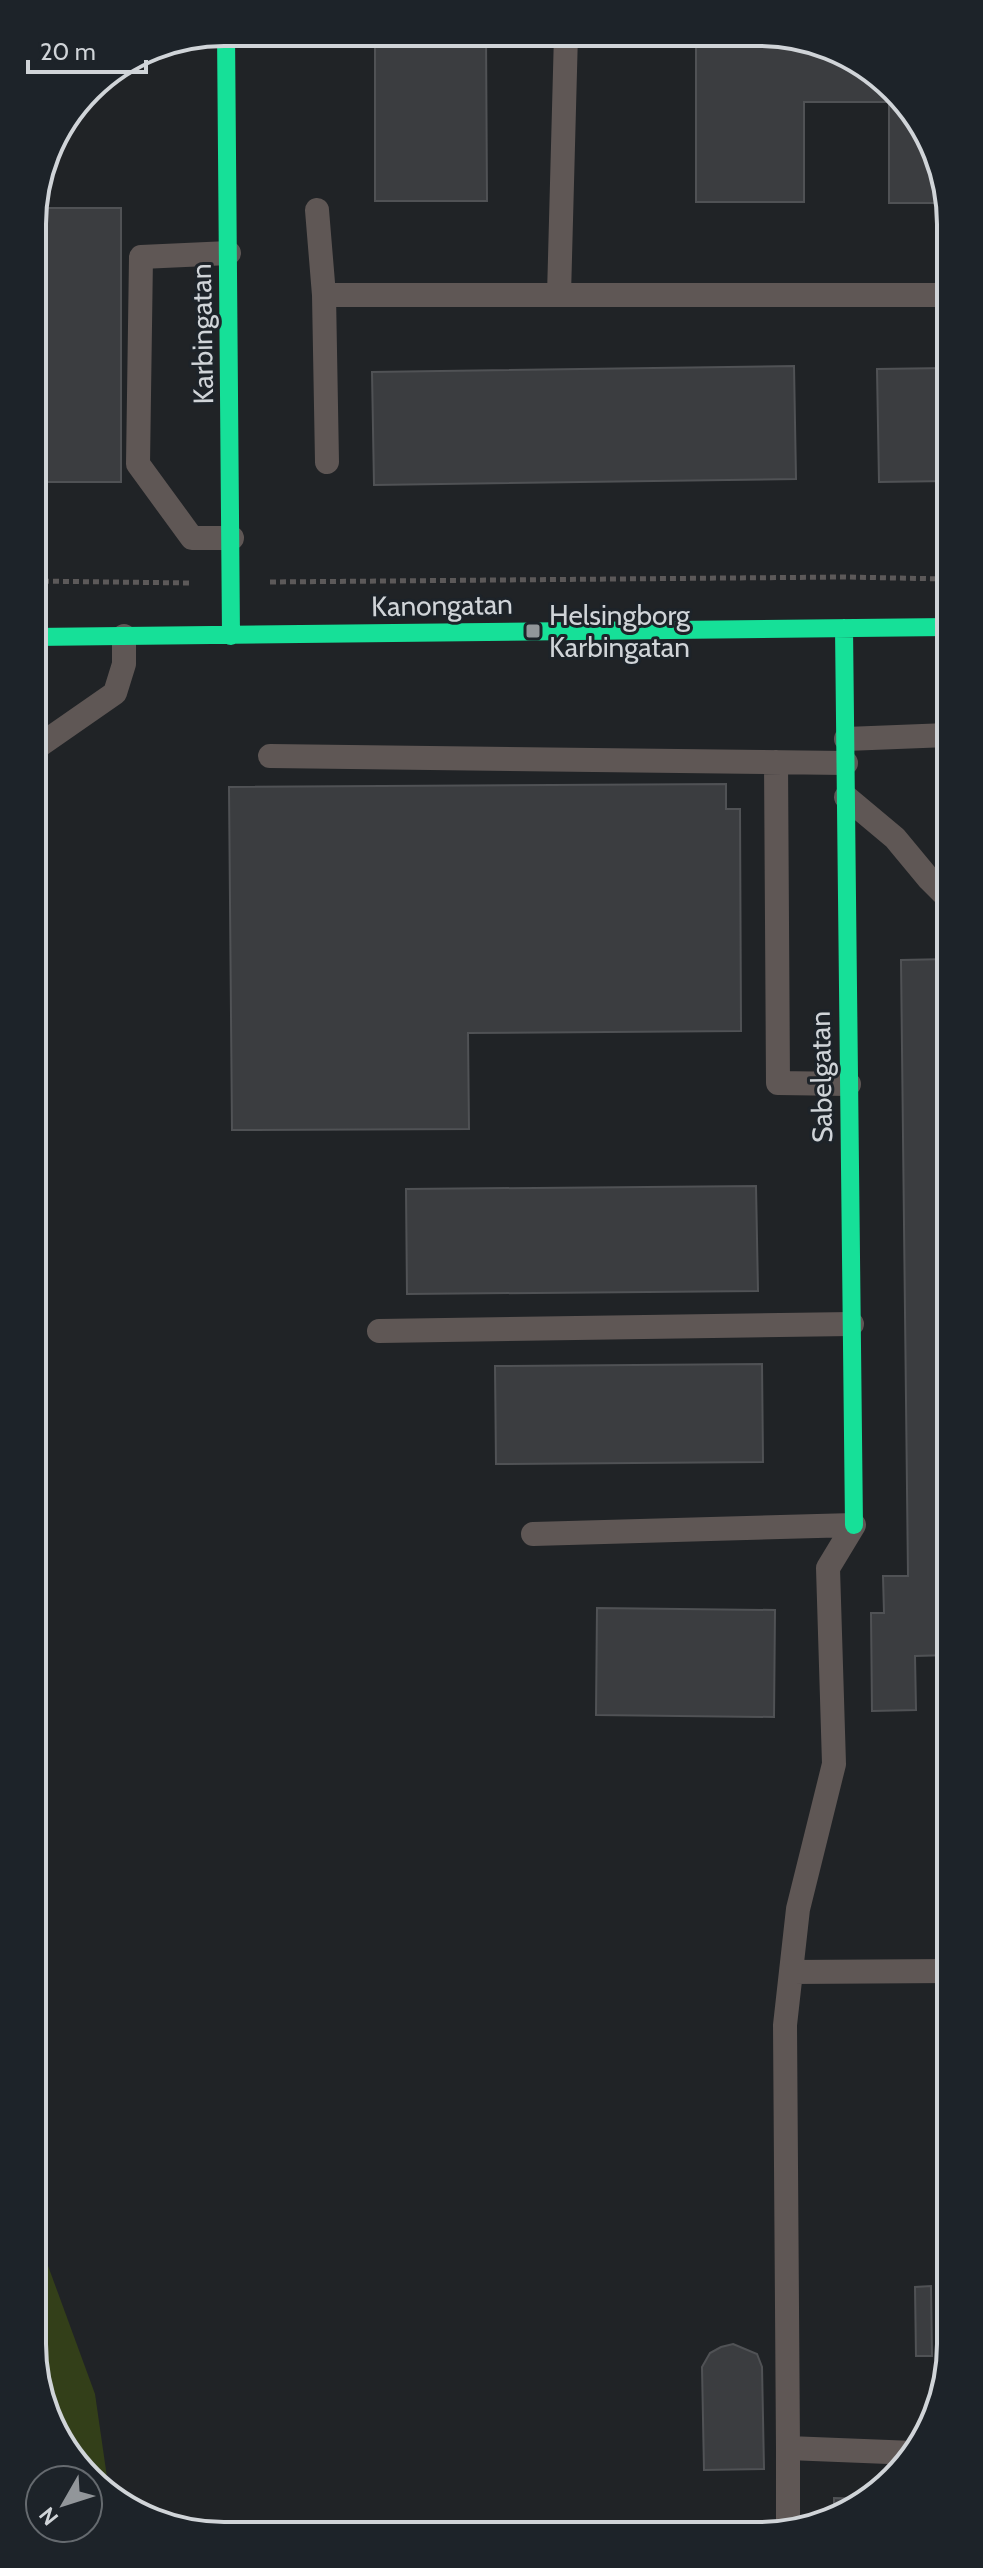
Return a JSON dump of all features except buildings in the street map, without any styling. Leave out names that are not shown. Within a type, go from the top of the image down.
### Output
[{"type":"street","name":"Karbingatan","points":[[226,46],[233,583],[231,636]]},
{"type":"street","name":"Kanongatan","points":[[46,637],[937,627]]},
{"type":"street","name":"Sabelgatan","points":[[844,628],[854,1525]]},
{"type":"lane","points":[[559,295],[566,46]]},
{"type":"lane","points":[[317,210],[324,295],[327,462]]},
{"type":"lane","points":[[229,253],[141,257],[138,464],[192,538],[232,538]]},
{"type":"lane","points":[[324,295],[937,295]]},
{"type":"lane","points":[[46,741],[115,693],[124,664],[124,636]]},
{"type":"lane","points":[[270,756],[776,762],[937,737]]},
{"type":"lane","points":[[776,762],[778,1083],[849,1084]]},
{"type":"lane","points":[[846,797],[895,838],[937,887]]},
{"type":"lane","points":[[379,1331],[852,1324]]},
{"type":"lane","points":[[533,1534],[854,1525]]},
{"type":"lane","points":[[788,2520],[785,2025],[798,1909],[834,1764],[828,1568],[854,1525]]},
{"type":"lane","points":[[791,1972],[937,1971]]},
{"type":"lane","points":[[788,2448],[900,2452]]},
{"type":"path","points":[[46,581],[937,579]]},
{"type":"green space","points":[[46,2260],[95,2394],[107,2478],[104,2475],[104,2464],[93,2464],[76,2443],[55,2401],[49,2379],[46,2344]]},
{"type":"traffic: fast","points":[[226,46],[231,636]]},
{"type":"traffic: fast","points":[[46,637],[937,627]]},
{"type":"traffic: fast","points":[[844,628],[854,1525]]},
{"type":"place","name":"Helsingborg Karbingatan","points":[[533,631]]}]
